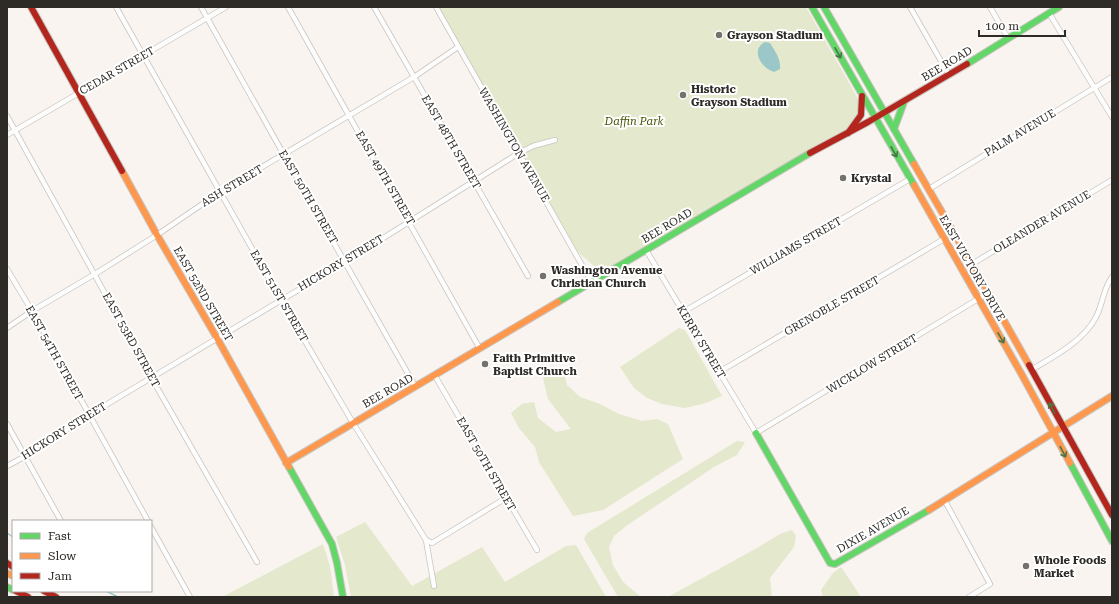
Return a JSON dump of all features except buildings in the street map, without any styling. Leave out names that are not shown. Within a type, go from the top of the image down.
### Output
[{"type":"main road","name":"EAST 52ND STREET","points":[[31,7],[80,93],[157,235],[217,338],[332,544],[343,597]]},
{"type":"main road","name":"EAST VICTORY DRIVE","points":[[812,7],[1022,375],[1112,541]]},
{"type":"main road","name":"EAST VICTORY DRIVE","points":[[824,7],[972,264],[1112,515]]},
{"type":"main road","name":"BEE ROAD","points":[[286,463],[801,158],[904,102],[1059,7]]},
{"type":"main road","points":[[848,133],[860,115],[862,96]]},
{"type":"main road","points":[[894,129],[904,102]]},
{"type":"main road","name":"DIXIE AVENUE","points":[[756,433],[830,563],[835,564],[945,501],[1112,396]]},
{"type":"main road","points":[[18,592],[28,597]]},
{"type":"main road","points":[[46,592],[56,597]]},
{"type":"street","name":"EAST 51ST STREET","points":[[116,7],[281,300],[353,423],[426,540],[434,586]]},
{"type":"street","name":"EAST 50TH STREET","points":[[201,7],[415,386]]},
{"type":"street","name":"CEDAR STREET","points":[[7,136],[226,7]]},
{"type":"street","name":"EAST 49TH STREET","points":[[288,7],[480,349]]},
{"type":"street","name":"EAST 48TH STREET","points":[[374,7],[528,276]]},
{"type":"street","name":"WASHINGTON AVENUE","points":[[436,7],[592,283]]},
{"type":"street","points":[[910,7],[949,75]]},
{"type":"street","points":[[990,7],[1008,38]]},
{"type":"street","points":[[1049,13],[1112,117]]},
{"type":"street","name":"ASH STREET","points":[[7,328],[32,311],[157,235],[220,192],[414,77],[458,47]]},
{"type":"street","name":"PALM AVENUE","points":[[929,189],[1112,77]]},
{"type":"street","name":"EAST 53RD STREET","points":[[7,116],[151,377],[257,562]]},
{"type":"street","name":"HICKORY STREET","points":[[7,466],[24,457],[151,377],[345,262],[518,153],[533,146],[555,140]]},
{"type":"street","name":"WILLIAMS STREET","points":[[683,312],[910,179]]},
{"type":"street","name":"OLEANDER AVENUE","points":[[972,264],[1112,180]]},
{"type":"street","name":"GRENOBLE STREET","points":[[719,372],[944,239]]},
{"type":"street","name":"KERRY STREET","points":[[646,250],[756,433]]},
{"type":"street","name":"EAST 54TH STREET","points":[[7,269],[32,311],[147,520]]},
{"type":"street","points":[[1032,370],[1059,353],[1089,327],[1096,317],[1112,277]]},
{"type":"street","name":"WICKLOW STREET","points":[[756,433],[988,293]]},
{"type":"street","name":"EAST 50TH STREET","points":[[435,376],[537,550]]},
{"type":"street","points":[[7,424],[60,520]]},
{"type":"street","points":[[426,540],[432,543],[506,498]]},
{"type":"street","points":[[945,501],[990,584],[969,597]]},
{"type":"street","points":[[152,529],[190,597]]},
{"type":"green space","name":"Daffin Park","points":[[438,7],[806,7],[857,97],[860,111],[853,124],[837,137],[795,158],[632,255],[604,270],[599,269],[578,252]]},
{"type":"green space","points":[[679,328],[685,330],[722,396],[706,403],[685,408],[662,404],[647,398],[634,388],[620,367]]},
{"type":"green space","points":[[552,370],[564,373],[567,385],[580,397],[600,404],[619,414],[642,421],[657,419],[668,424],[683,459],[603,510],[573,516],[539,462],[535,447],[519,428],[511,413],[522,404],[534,402],[538,418],[556,432],[571,429],[548,399],[543,378]]},
{"type":"green space","points":[[737,441],[745,442],[737,455],[714,467],[626,526],[614,536],[609,547],[613,565],[623,582],[641,597],[618,597],[584,539],[587,533]]},
{"type":"green space","points":[[365,522],[412,586],[482,547],[505,582],[566,546],[576,545],[606,597],[351,597],[345,565],[336,537]]},
{"type":"green space","points":[[792,530],[796,536],[794,547],[770,578],[772,597],[668,597],[780,534]]},
{"type":"green space","points":[[323,544],[330,566],[334,597],[222,597]]},
{"type":"green space","points":[[841,567],[861,597],[823,597],[821,590],[833,573]]},
{"type":"water","points":[[765,42],[770,43],[779,58],[780,69],[774,72],[765,67],[759,58],[758,50]]},
{"type":"waterway","points":[[7,533],[12,536]]},
{"type":"waterway","points":[[108,592],[118,597]]},
{"type":"traffic: fast","points":[[812,7],[914,185]]},
{"type":"traffic: fast","points":[[824,7],[914,164]]},
{"type":"traffic: fast","points":[[967,64],[1059,7]]},
{"type":"traffic: fast","points":[[894,129],[904,102]]},
{"type":"traffic: fast","points":[[558,302],[810,153]]},
{"type":"traffic: fast","points":[[756,433],[830,563],[835,564],[929,510]]},
{"type":"traffic: fast","points":[[1070,463],[1112,541]]},
{"type":"traffic: fast","points":[[289,467],[332,544],[343,597]]},
{"type":"traffic: fast","points":[[7,587],[12,590]]},
{"type":"traffic: slow","points":[[914,164],[1029,365]]},
{"type":"traffic: slow","points":[[122,171],[289,467]]},
{"type":"traffic: slow","points":[[914,185],[1022,375],[1070,463]]},
{"type":"traffic: slow","points":[[286,463],[558,302]]},
{"type":"traffic: slow","points":[[929,510],[1112,396]]},
{"type":"traffic: slow","points":[[7,573],[12,576]]},
{"type":"traffic: jam","points":[[31,7],[122,171]]},
{"type":"traffic: jam","points":[[810,153],[868,122],[967,64]]},
{"type":"traffic: jam","points":[[848,133],[861,115],[862,96]]},
{"type":"traffic: jam","points":[[1029,365],[1112,515]]},
{"type":"traffic: jam","points":[[7,563],[12,566]]},
{"type":"traffic: jam","points":[[18,592],[28,597]]},
{"type":"traffic: jam","points":[[46,592],[56,597]]},
{"type":"place","name":"Grayson Stadium","points":[[719,35]]},
{"type":"place","name":"Historic Grayson Stadium","points":[[683,95]]},
{"type":"place","name":"Krystal","points":[[843,178]]},
{"type":"place","name":"Washington Avenue Christian Church","points":[[543,276]]},
{"type":"place","name":"Faith Primitive Baptist Church","points":[[485,364]]},
{"type":"place","name":"Whole Foods Market","points":[[1026,566]]}]
